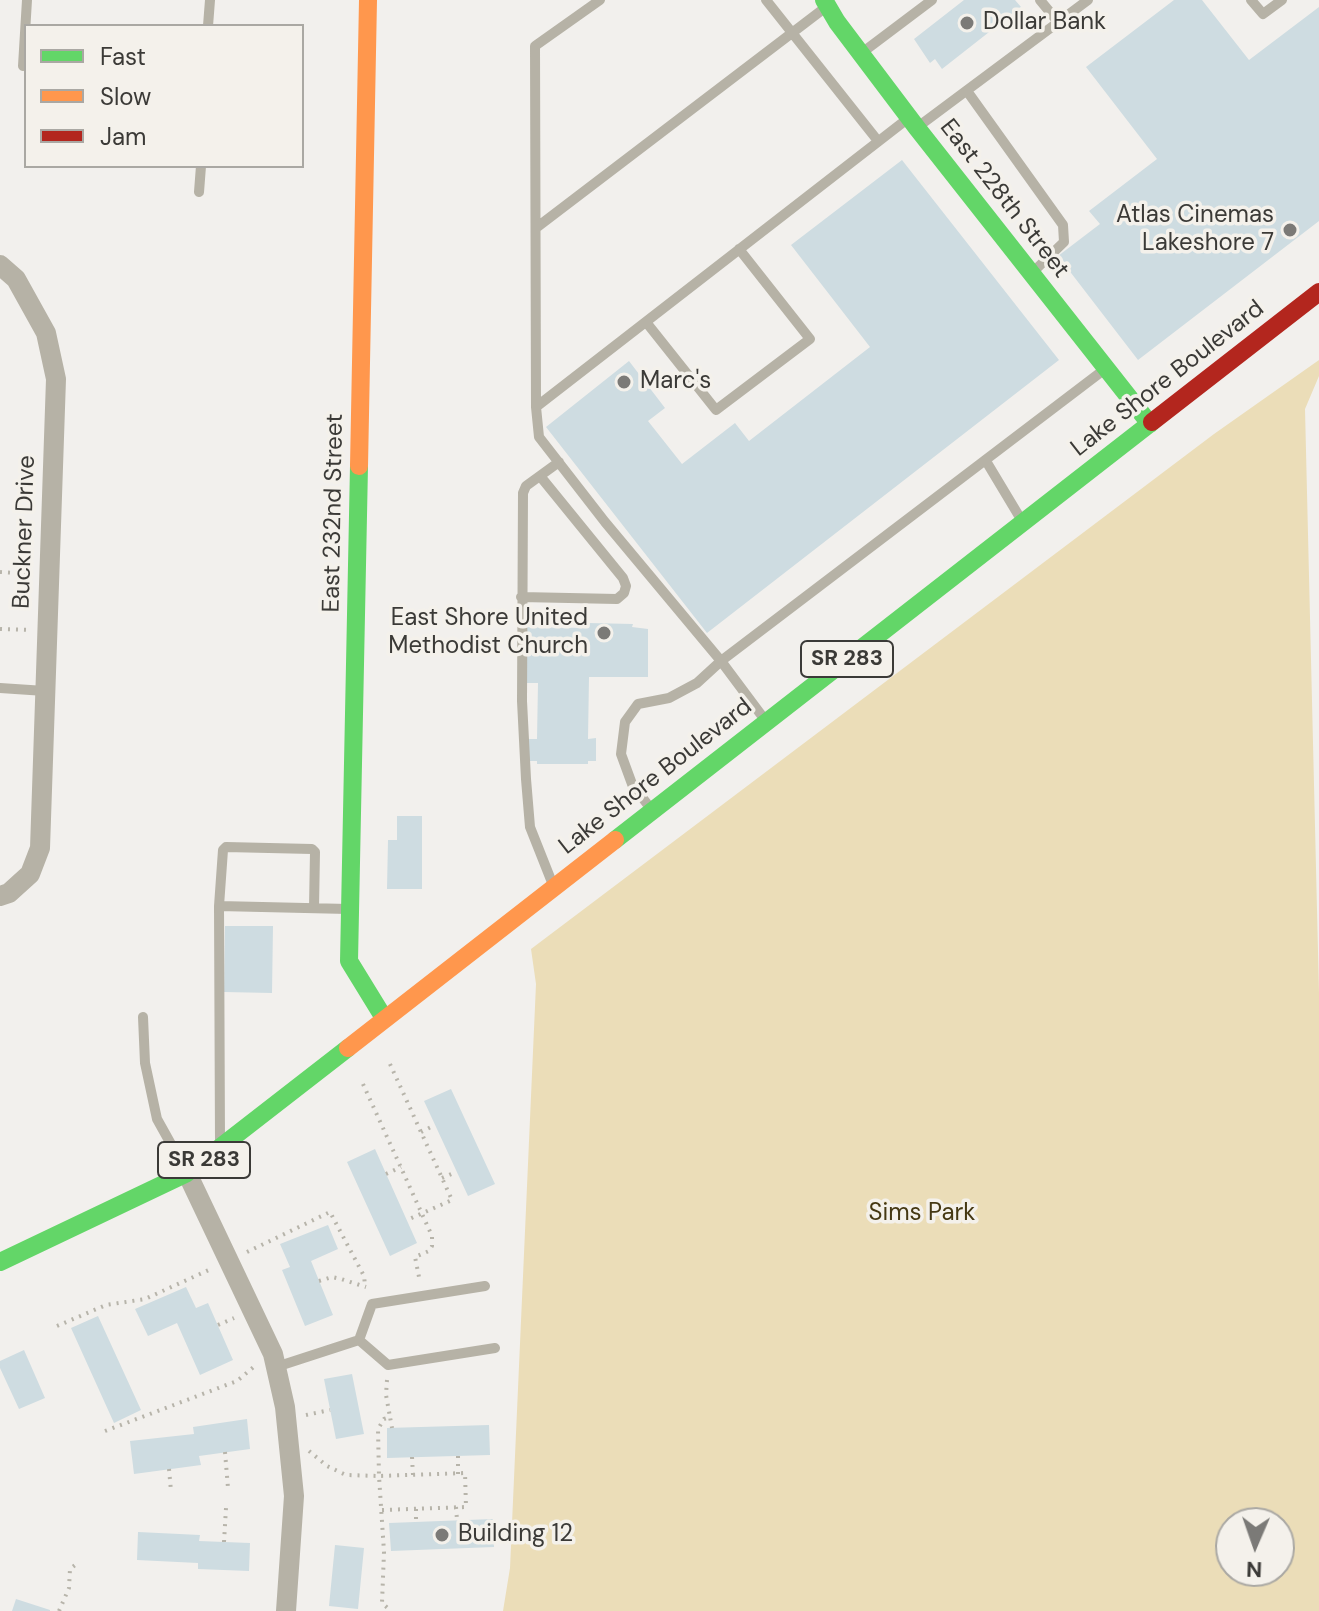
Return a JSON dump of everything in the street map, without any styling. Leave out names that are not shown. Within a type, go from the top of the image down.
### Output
[{"type":"main road","name":"East 232nd Street","points":[[368,0],[349,961],[384,1018]]},
{"type":"main road","name":"East 228th Street","points":[[826,3],[861,54],[1150,424]]},
{"type":"main road","name":"Lake Shore Boulevard","points":[[0,1262],[187,1173],[1319,292]]},
{"type":"street","name":"Buckner Drive","points":[[0,265],[16,279],[46,333],[56,379],[40,848],[30,874],[9,893],[0,896]]},
{"type":"street","points":[[187,1173],[273,1354],[267,1365],[285,1407],[293,1474],[291,1567],[286,1611]]},
{"type":"lane","points":[[26,24],[27,0]]},
{"type":"lane","points":[[208,24],[210,0]]},
{"type":"lane","points":[[600,0],[535,46],[536,407],[539,437],[721,661],[766,722]]},
{"type":"lane","points":[[766,0],[878,141]]},
{"type":"lane","points":[[861,54],[932,0]]},
{"type":"lane","points":[[1040,0],[1058,22]]},
{"type":"lane","points":[[536,407],[878,141],[967,91],[1088,0]]},
{"type":"lane","points":[[1251,0],[1263,14],[1282,0]]},
{"type":"lane","points":[[536,228],[793,32],[826,3]]},
{"type":"lane","points":[[23,66],[24,50]]},
{"type":"lane","points":[[967,91],[1063,225],[1064,242],[1032,273]]},
{"type":"lane","points":[[199,192],[201,168]]},
{"type":"lane","points":[[646,322],[716,410],[810,339],[739,249]]},
{"type":"lane","points":[[652,810],[632,784],[621,754],[625,722],[638,704],[669,698],[697,683],[721,661],[1106,368]]},
{"type":"lane","points":[[986,461],[1023,522]]},
{"type":"lane","points":[[554,887],[530,827],[522,701],[521,597],[523,493],[526,486],[559,462]]},
{"type":"lane","points":[[521,597],[617,599],[626,586],[623,578],[540,476]]},
{"type":"lane","points":[[0,688],[45,691]]},
{"type":"lane","points":[[220,1147],[219,906],[223,850],[226,847],[312,849],[315,852],[314,908]]},
{"type":"lane","points":[[219,906],[350,909]]},
{"type":"lane","points":[[143,1017],[145,1063],[157,1119],[187,1173]]},
{"type":"lane","points":[[359,1340],[372,1304],[485,1286]]},
{"type":"lane","points":[[267,1365],[359,1340]]},
{"type":"lane","points":[[359,1340],[388,1365],[495,1348]]},
{"type":"path","points":[[0,572],[34,574]]},
{"type":"path","points":[[0,629],[32,630]]},
{"type":"path","points":[[390,1064],[452,1200],[407,1220]]},
{"type":"path","points":[[363,1084],[433,1241],[429,1251],[415,1257],[422,1296]]},
{"type":"path","points":[[421,1132],[435,1125]]},
{"type":"path","points":[[386,1174],[401,1167]]},
{"type":"path","points":[[442,1178],[456,1172]]},
{"type":"path","points":[[243,1254],[330,1212],[360,1268],[372,1304]]},
{"type":"path","points":[[57,1326],[106,1305],[159,1296],[216,1267]]},
{"type":"path","points":[[319,1281],[332,1277],[365,1285]]},
{"type":"path","points":[[218,1325],[239,1316]]},
{"type":"path","points":[[105,1431],[237,1381],[267,1365]]},
{"type":"path","points":[[388,1365],[386,1395],[392,1428]]},
{"type":"path","points":[[304,1415],[330,1410]]},
{"type":"path","points":[[390,1417],[384,1419],[378,1429],[384,1575],[382,1603],[391,1611]]},
{"type":"path","points":[[308,1450],[327,1466],[346,1475],[465,1473],[466,1507],[382,1510]]},
{"type":"path","points":[[225,1452],[228,1488]]},
{"type":"path","points":[[458,1455],[458,1474]]},
{"type":"path","points":[[412,1457],[413,1475]]},
{"type":"path","points":[[169,1469],[171,1491]]},
{"type":"path","points":[[456,1507],[457,1520]]},
{"type":"path","points":[[224,1542],[226,1508]]},
{"type":"path","points":[[416,1509],[416,1522]]},
{"type":"path","points":[[59,1611],[69,1588],[70,1569],[79,1562]]},
{"type":"green space","name":"Sims Park","points":[[1319,360],[1319,376],[1305,409],[1319,993],[1319,1611],[503,1611],[510,1568],[536,984],[531,949],[1214,434]]},
{"type":"building","name":"Dollar Bank","points":[[964,0],[1015,0],[1021,7],[942,69],[935,59],[930,63],[914,39]]},
{"type":"building","points":[[1174,0],[1202,0],[1249,60],[1319,7],[1319,221],[1138,360],[1058,256],[1100,224],[1089,211],[1157,159],[1086,67]]},
{"type":"building","points":[[902,160],[1059,360],[707,633],[546,427],[629,361],[665,408],[648,421],[682,464],[735,423],[749,441],[870,347],[791,245]]},
{"type":"building","points":[[588,623],[633,624],[632,627],[648,629],[648,677],[589,677],[588,739],[596,738],[596,761],[588,761],[588,764],[537,764],[537,761],[529,761],[529,739],[537,739],[538,683],[526,683],[526,627],[588,628]]},
{"type":"building","points":[[397,816],[422,816],[422,889],[387,889],[388,840],[397,840]]},
{"type":"building","points":[[225,926],[273,926],[272,993],[224,992]]},
{"type":"building","points":[[451,1089],[495,1184],[468,1196],[424,1101]]},
{"type":"building","points":[[375,1149],[417,1243],[390,1256],[347,1162]]},
{"type":"building","points":[[328,1225],[338,1249],[311,1261],[333,1315],[305,1326],[282,1270],[290,1267],[280,1244]]},
{"type":"building","points":[[186,1287],[196,1308],[208,1303],[233,1360],[200,1375],[177,1323],[148,1336],[135,1309]]},
{"type":"building","points":[[98,1316],[141,1410],[114,1423],[71,1328]]},
{"type":"building","points":[[24,1350],[45,1398],[19,1409],[0,1368],[0,1361]]},
{"type":"building","points":[[352,1374],[364,1434],[336,1439],[324,1379]]},
{"type":"building","points":[[247,1419],[250,1449],[199,1456],[201,1465],[134,1474],[130,1441],[194,1434],[193,1427]]},
{"type":"building","points":[[489,1425],[490,1455],[387,1458],[387,1428]]},
{"type":"building","name":"Building 12","points":[[493,1519],[494,1547],[391,1551],[389,1523]]},
{"type":"building","points":[[138,1532],[200,1535],[199,1541],[250,1543],[249,1571],[198,1569],[198,1563],[137,1560]]},
{"type":"building","points":[[335,1545],[364,1548],[358,1609],[329,1606]]},
{"type":"building","points":[[16,1599],[50,1610],[50,1611],[12,1611]]},
{"type":"traffic: fast","points":[[824,0],[837,22],[917,128],[1150,424]]},
{"type":"traffic: fast","points":[[615,840],[1152,422]]},
{"type":"traffic: fast","points":[[359,466],[349,961],[384,1018]]},
{"type":"traffic: fast","points":[[0,1262],[187,1173],[348,1048]]},
{"type":"traffic: slow","points":[[359,466],[368,0]]},
{"type":"traffic: slow","points":[[348,1048],[615,840]]},
{"type":"traffic: jam","points":[[1152,422],[1319,292]]},
{"type":"place","name":"Dollar Bank","points":[[967,23]]},
{"type":"place","name":"Atlas Cinemas Lakeshore 7","points":[[1290,230]]},
{"type":"place","name":"Marc's","points":[[624,382]]},
{"type":"place","name":"East Shore United Methodist Church","points":[[604,633]]},
{"type":"place","name":"Building 12","points":[[442,1535]]}]
